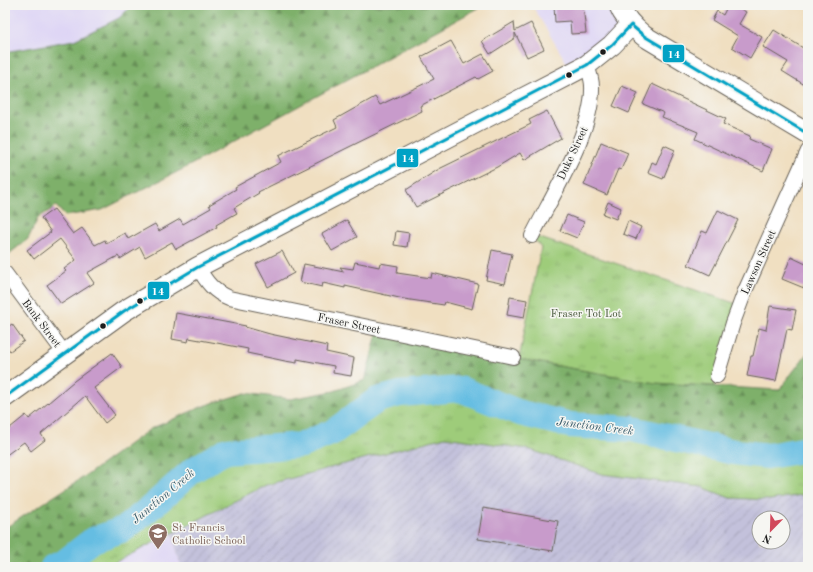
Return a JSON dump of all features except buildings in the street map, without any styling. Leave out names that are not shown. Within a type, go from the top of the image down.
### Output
[{"type":"street","points":[[619,5],[631,25],[644,36],[808,134]]},
{"type":"street","points":[[5,397],[124,311],[198,267],[587,65],[612,45],[631,25]]},
{"type":"street","name":"Duke Street","points":[[532,236],[578,145],[589,116],[592,85],[587,65]]},
{"type":"street","name":"Lawson Street","points":[[717,376],[733,322],[745,291],[808,151]]},
{"type":"street","name":"Fraser Street","points":[[198,267],[205,280],[212,288],[229,298],[513,357]]},
{"type":"street","name":"Bank Street","points":[[5,273],[65,354]]},
{"type":"shaded area","points":[[5,5],[132,5],[119,18],[74,40],[5,52]]},
{"type":"shaded area","points":[[532,5],[617,5],[630,25],[572,72]]},
{"type":"shaded area","points":[[445,437],[528,449],[601,474],[702,487],[730,498],[770,500],[808,494],[808,567],[181,567],[172,533],[266,485]]},
{"type":"shaded area","name":"St. Francis Catholic School","points":[[172,533],[181,567],[106,567]]},
{"type":"green space","points":[[132,5],[484,5],[185,168],[102,210],[65,216],[56,206],[38,218],[28,239],[5,257],[5,52],[74,40],[119,18]]},
{"type":"green space","name":"Fraser Tot Lot","points":[[531,235],[740,305],[715,386],[656,383],[519,359],[541,248]]},
{"type":"green space","points":[[378,330],[513,358],[656,383],[779,390],[808,352],[808,450],[768,457],[734,453],[632,430],[569,426],[519,414],[486,400],[435,391],[400,395],[377,401],[333,433],[302,446],[240,451],[193,471],[156,505],[124,530],[93,541],[67,562],[56,567],[5,567],[5,528],[87,475],[150,429],[206,405],[245,393],[290,399],[334,391],[365,380]]},
{"type":"green space","points":[[460,390],[519,414],[569,426],[632,430],[734,453],[768,457],[808,450],[808,494],[770,500],[730,498],[702,487],[601,474],[528,449],[445,437],[266,485],[106,567],[56,567],[67,562],[93,541],[124,530],[156,505],[193,471],[226,452],[302,446],[333,433],[377,401],[400,395]]},
{"type":"waterway","name":"Junction Creek","points":[[53,567],[66,561],[93,540],[124,529],[193,470],[225,451],[302,445],[333,432],[377,400],[400,394],[460,389],[520,413],[570,425],[632,429],[734,452],[768,456],[808,449]]},
{"type":"transit line","name":"14","points":[[5,397],[124,311],[198,267],[587,65],[612,45],[631,25],[644,36],[808,134]]},
{"type":"place","name":"St. Francis Catholic School","points":[[158,550]]}]
